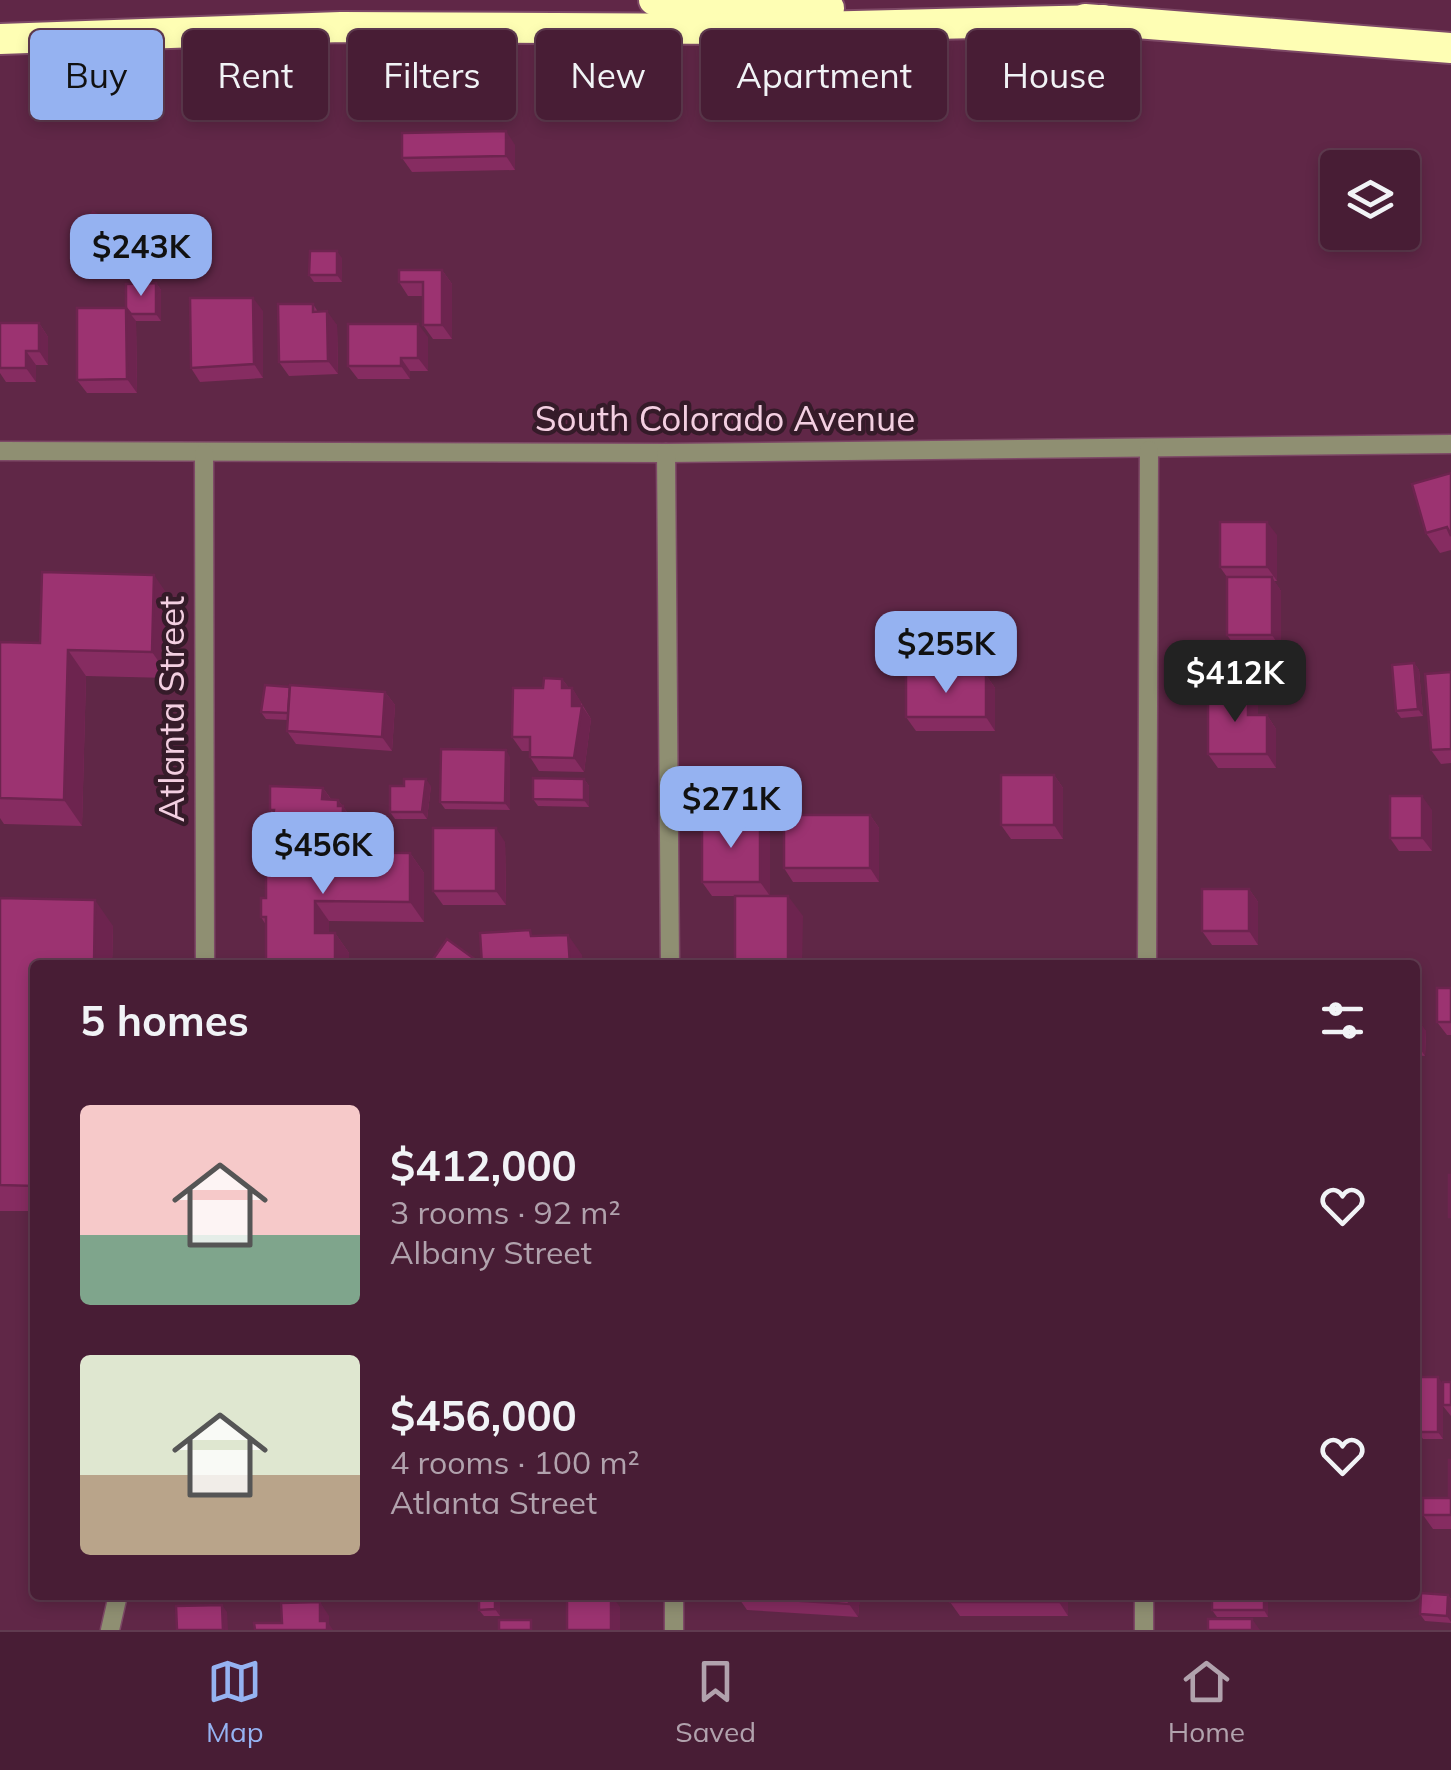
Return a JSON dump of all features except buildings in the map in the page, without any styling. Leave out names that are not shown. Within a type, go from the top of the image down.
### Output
[{"type":"highway","points":[[654,0],[1103,20],[1451,48]]},
{"type":"highway","points":[[0,39],[340,28],[734,28],[1103,20]]},
{"type":"street","name":"South Colorado Avenue","points":[[0,451],[666,453],[1451,444]]},
{"type":"street","points":[[1147,960],[1149,450]]},
{"type":"street","name":"Atlanta Street","points":[[204,453],[205,960]]},
{"type":"street","points":[[666,453],[670,960]]},
{"type":"street","points":[[110,1630],[117,1600]]},
{"type":"street","points":[[674,1600],[674,1630]]},
{"type":"street","points":[[1144,1600],[1144,1630]]}]
